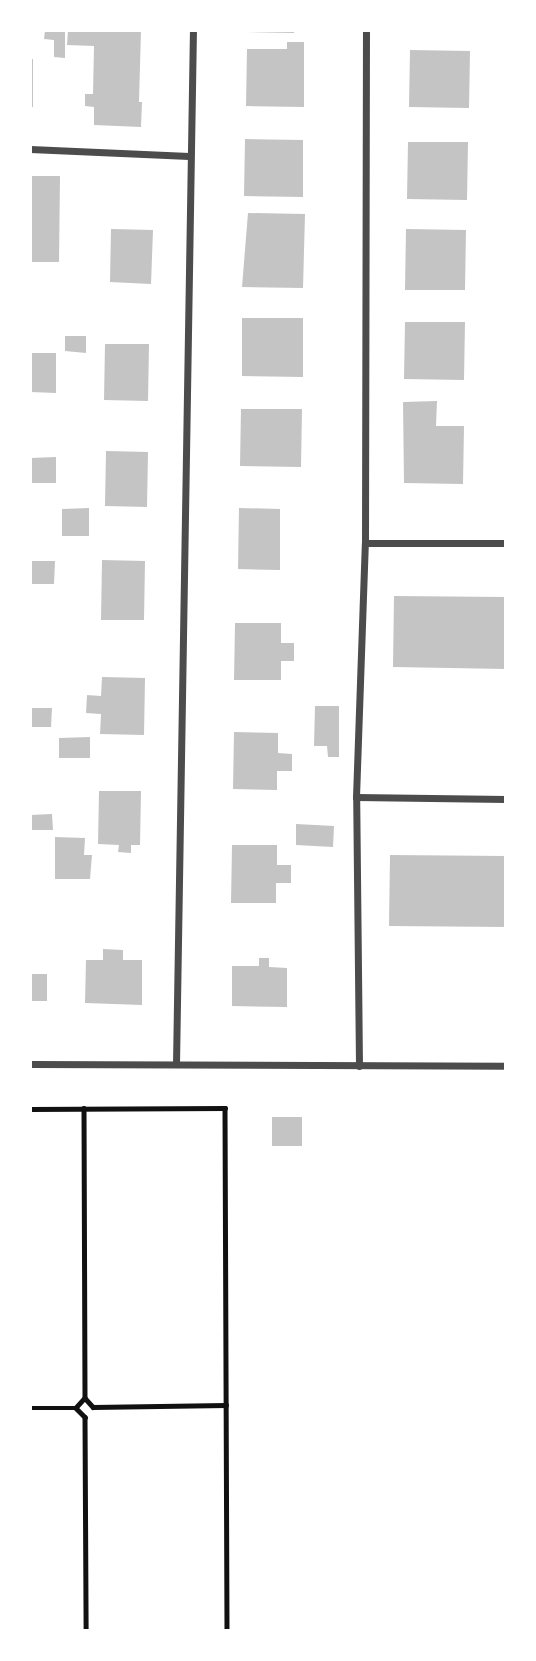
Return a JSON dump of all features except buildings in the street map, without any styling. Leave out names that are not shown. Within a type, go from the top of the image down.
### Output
[{"type":"street","points":[[176,1065],[193,30]]},
{"type":"street","points":[[359,1066],[356,797],[365,543],[366,30]]},
{"type":"street","points":[[30,149],[189,156]]},
{"type":"street","points":[[365,543],[506,542]]},
{"type":"street","points":[[356,797],[506,799]]},
{"type":"street","points":[[30,1065],[506,1066]]},
{"type":"path","points":[[84,1108],[85,1398],[93,1407],[226,1405]]},
{"type":"path","points":[[30,1109],[225,1108],[227,1631]]},
{"type":"path","points":[[76,1408],[85,1398]]},
{"type":"path","points":[[86,1631],[85,1417],[93,1407]]},
{"type":"path","points":[[30,1408],[76,1408],[85,1417]]}]
